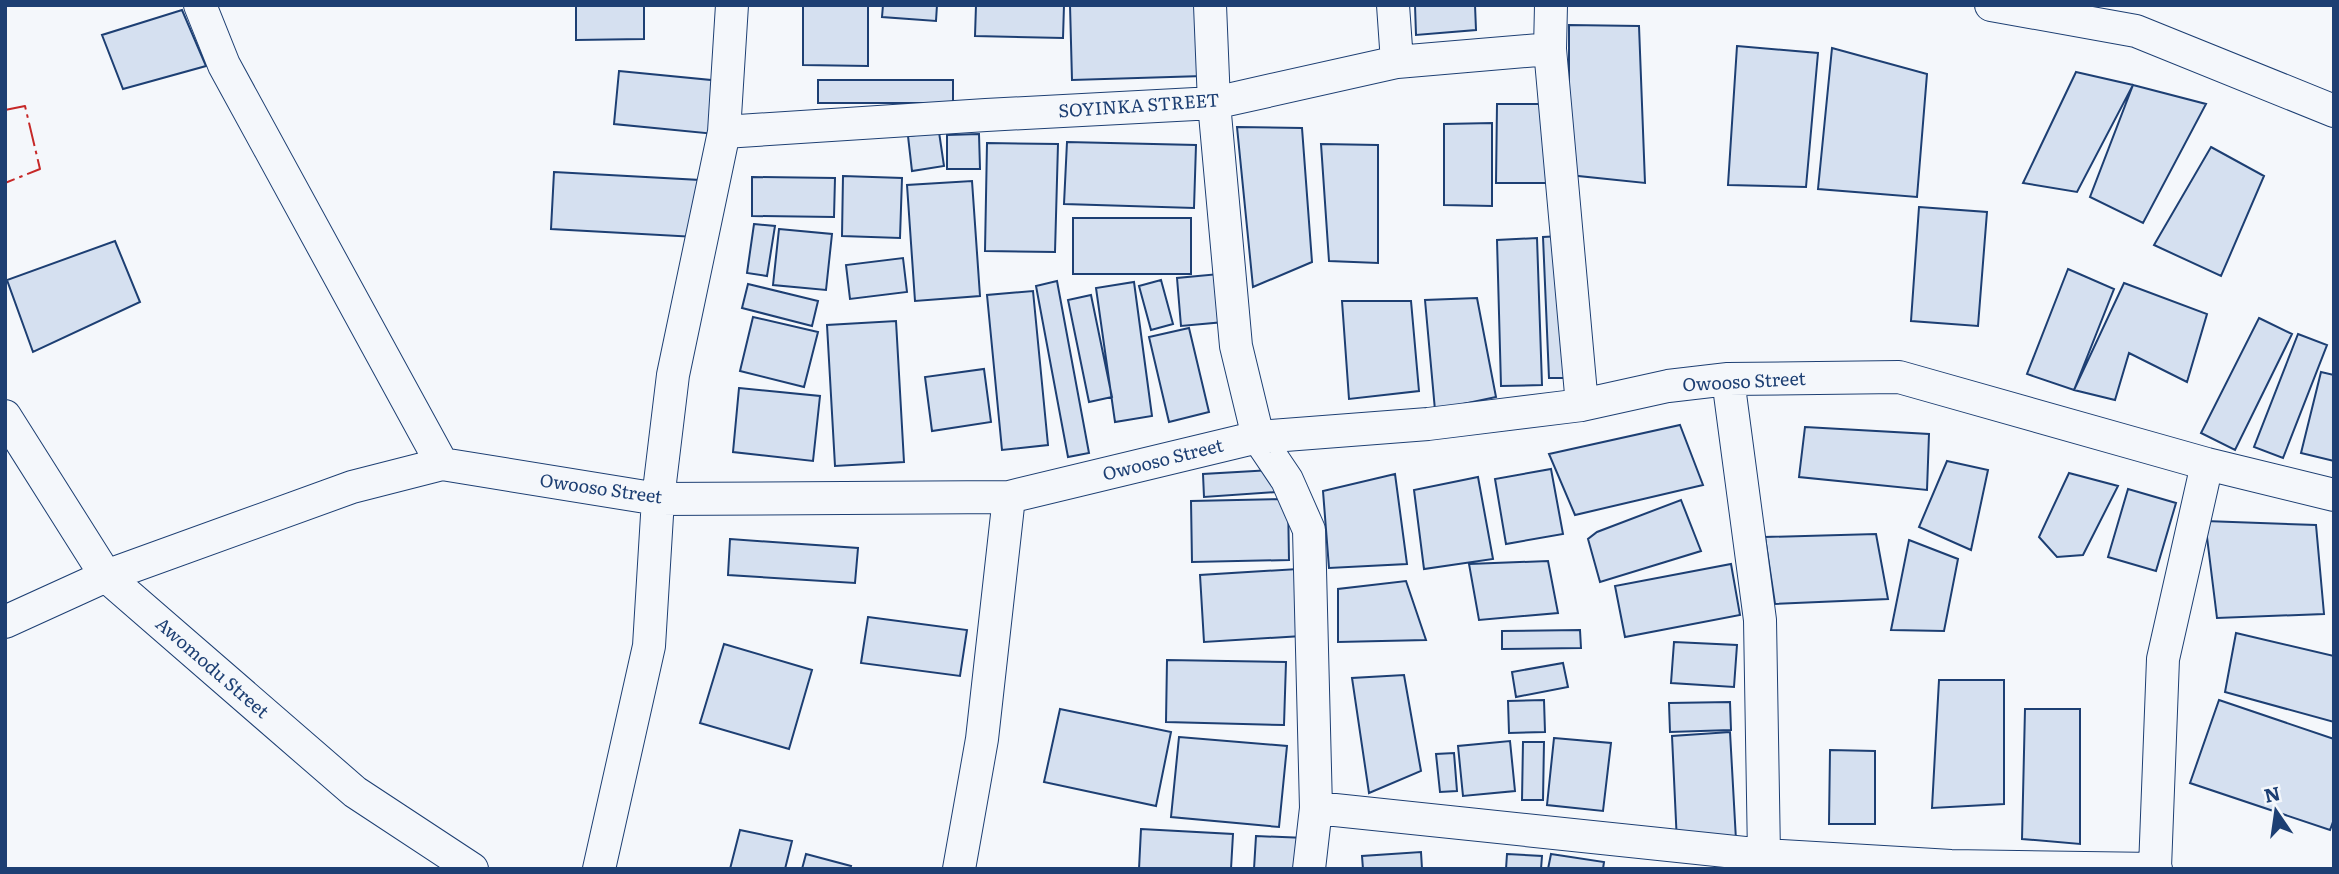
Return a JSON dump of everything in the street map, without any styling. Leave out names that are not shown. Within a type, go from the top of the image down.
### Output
[{"type":"street","points":[[200,5],[224,65],[442,464]]},
{"type":"street","points":[[599,869],[649,646],[658,499],[673,375],[724,132],[732,5]]},
{"type":"street","points":[[1210,5],[1214,103],[1236,346],[1258,438],[1287,480],[1309,530],[1316,808],[1310,869]]},
{"type":"street","points":[[1393,5],[1397,62]]},
{"type":"street","points":[[1551,5],[1550,49],[1582,405]]},
{"type":"street","points":[[1991,5],[2136,31],[2334,110]]},
{"type":"street","name":"SOYINKA STREET","points":[[724,132],[1214,103],[1397,62],[1550,49]]},
{"type":"street","name":"Owooso Street","points":[[5,622],[106,576],[352,487],[442,464],[658,499],[1009,497],[1258,438],[1428,424],[1582,405],[1668,386],[1728,379],[1899,377],[2207,464],[2334,495]]},
{"type":"street","points":[[1728,379],[1760,620],[1764,855]]},
{"type":"street","name":"Awomodu Street","points":[[5,416],[106,576],[355,792],[472,869]]},
{"type":"street","points":[[1316,808],[1764,855],[1951,866],[2155,868],[2163,659],[2207,464]]},
{"type":"street","points":[[959,869],[982,740],[1009,497]]},
{"type":"building","points":[[576,5],[644,5],[644,39],[576,40]]},
{"type":"building","points":[[803,5],[868,5],[868,66],[803,65]]},
{"type":"building","points":[[883,5],[937,5],[936,21],[882,17]]},
{"type":"building","points":[[976,5],[1064,5],[1063,38],[975,36]]},
{"type":"building","points":[[1070,5],[1201,5],[1203,76],[1072,80]]},
{"type":"building","points":[[1415,5],[1475,5],[1476,30],[1416,35]]},
{"type":"building","points":[[182,10],[206,66],[123,89],[102,35]]},
{"type":"building","points":[[1569,25],[1639,26],[1645,183],[1569,175]]},
{"type":"building","points":[[1737,46],[1818,53],[1806,187],[1728,185]]},
{"type":"building","points":[[1832,48],[1927,74],[1917,197],[1818,189]]},
{"type":"building","points":[[619,71],[721,81],[715,134],[614,124]]},
{"type":"building","points":[[2076,72],[2133,85],[2077,192],[2023,183]]},
{"type":"building","points":[[818,80],[953,80],[953,103],[818,103]]},
{"type":"building","points":[[2133,85],[2206,104],[2143,223],[2090,197]]},
{"type":"building","points":[[1497,104],[1554,104],[1553,183],[1496,183]]},
{"type":"building","points":[[1492,123],[1492,206],[1444,205],[1444,124]]},
{"type":"building","points":[[1237,127],[1302,128],[1312,262],[1253,287]]},
{"type":"building","points":[[939,132],[944,166],[912,171],[908,136]]},
{"type":"building","points":[[979,134],[980,169],[947,169],[947,135]]},
{"type":"building","points":[[1067,142],[1196,145],[1194,208],[1064,204]]},
{"type":"building","points":[[987,143],[1058,144],[1055,252],[985,251]]},
{"type":"building","points":[[1321,144],[1378,145],[1378,263],[1329,261]]},
{"type":"building","points":[[2211,147],[2264,176],[2221,276],[2154,245]]},
{"type":"building","points":[[554,172],[700,180],[696,237],[551,229]]},
{"type":"building","points":[[843,176],[902,178],[900,238],[842,236]]},
{"type":"building","points":[[752,177],[835,178],[834,217],[752,216]]},
{"type":"building","points":[[972,181],[980,296],[915,301],[907,185]]},
{"type":"building","points":[[1919,207],[1987,212],[1978,326],[1911,321]]},
{"type":"building","points":[[1073,218],[1191,218],[1191,274],[1073,274]]},
{"type":"building","points":[[754,224],[775,226],[767,276],[747,273]]},
{"type":"building","points":[[779,229],[832,234],[826,290],[773,285]]},
{"type":"building","points":[[1562,236],[1568,378],[1549,378],[1543,237]]},
{"type":"building","points":[[1537,238],[1542,385],[1501,386],[1497,240]]},
{"type":"building","points":[[115,241],[140,302],[33,352],[7,280]]},
{"type":"building","points":[[903,258],[907,292],[850,299],[846,265]]},
{"type":"building","points":[[2068,269],[2114,289],[2074,390],[2027,374]]},
{"type":"building","points":[[1219,274],[1224,322],[1181,326],[1177,278]]},
{"type":"building","points":[[1161,280],[1173,324],[1151,330],[1139,286]]},
{"type":"building","points":[[1057,281],[1089,453],[1068,457],[1036,286]]},
{"type":"building","points":[[1134,282],[1152,416],[1115,422],[1096,288]]},
{"type":"building","points":[[2124,283],[2207,314],[2187,382],[2129,353],[2115,400],[2074,390]]},
{"type":"building","points":[[748,284],[818,301],[812,326],[742,308]]},
{"type":"building","points":[[1033,291],[1048,445],[1002,450],[987,295]]},
{"type":"building","points":[[1091,295],[1112,397],[1089,402],[1068,300]]},
{"type":"building","points":[[1477,298],[1496,397],[1435,410],[1425,300]]},
{"type":"building","points":[[1342,301],[1411,301],[1419,391],[1349,399]]},
{"type":"building","points":[[753,317],[818,332],[804,387],[740,371]]},
{"type":"building","points":[[2259,318],[2292,334],[2235,450],[2201,433]]},
{"type":"building","points":[[896,321],[904,462],[835,466],[827,325]]},
{"type":"building","points":[[1189,328],[1209,412],[1169,422],[1149,337]]},
{"type":"building","points":[[2298,334],[2327,345],[2283,458],[2254,447]]},
{"type":"building","points":[[984,369],[991,422],[932,431],[925,377]]},
{"type":"building","points":[[2321,372],[2334,375],[2334,461],[2301,453]]},
{"type":"building","points":[[739,388],[820,396],[813,461],[733,452]]},
{"type":"building","points":[[1680,425],[1703,485],[1575,515],[1549,454]]},
{"type":"building","points":[[1805,427],[1929,434],[1927,490],[1799,477]]},
{"type":"building","points":[[1947,461],[1988,470],[1971,550],[1919,527]]},
{"type":"building","points":[[1551,469],[1563,534],[1506,544],[1495,479]]},
{"type":"building","points":[[1274,470],[1276,492],[1204,497],[1203,474]]},
{"type":"building","points":[[2069,473],[2118,486],[2083,555],[2057,557],[2039,537]]},
{"type":"building","points":[[1395,474],[1407,564],[1329,568],[1323,491]]},
{"type":"building","points":[[1478,477],[1493,559],[1424,569],[1414,490]]},
{"type":"building","points":[[2128,489],[2176,503],[2156,571],[2108,557]]},
{"type":"building","points":[[1288,499],[1289,560],[1192,562],[1191,501]]},
{"type":"building","points":[[1681,500],[1701,551],[1600,582],[1588,539],[1597,532]]},
{"type":"building","points":[[2205,521],[2316,525],[2324,614],[2217,618]]},
{"type":"building","points":[[1876,534],[1888,599],[1775,604],[1765,537]]},
{"type":"building","points":[[730,539],[858,548],[855,583],[728,575]]},
{"type":"building","points":[[1909,540],[1958,559],[1944,631],[1891,630]]},
{"type":"building","points":[[1548,561],[1558,613],[1479,620],[1469,564]]},
{"type":"building","points":[[1731,564],[1740,615],[1625,637],[1615,586]]},
{"type":"building","points":[[1298,569],[1302,636],[1204,642],[1200,575]]},
{"type":"building","points":[[1406,581],[1426,640],[1338,642],[1338,589]]},
{"type":"building","points":[[868,617],[967,630],[960,676],[861,663]]},
{"type":"building","points":[[1580,630],[1581,648],[1502,649],[1502,631]]},
{"type":"building","points":[[2236,633],[2334,656],[2334,722],[2225,692]]},
{"type":"building","points":[[1674,642],[1737,645],[1734,687],[1671,683]]},
{"type":"building","points":[[724,644],[812,670],[789,749],[700,723]]},
{"type":"building","points":[[1167,660],[1286,662],[1284,725],[1166,722]]},
{"type":"building","points":[[1563,663],[1568,687],[1516,697],[1512,672]]},
{"type":"building","points":[[1404,675],[1421,771],[1369,793],[1352,678]]},
{"type":"building","points":[[1939,680],[2004,680],[2004,804],[1932,808]]},
{"type":"building","points":[[1544,700],[1545,732],[1509,733],[1508,701]]},
{"type":"building","points":[[2219,700],[2334,739],[2334,819],[2330,830],[2190,783]]},
{"type":"building","points":[[1730,702],[1731,730],[1670,732],[1669,703]]},
{"type":"building","points":[[1060,709],[1171,732],[1156,806],[1044,782]]},
{"type":"building","points":[[2025,709],[2080,709],[2080,844],[2022,839]]},
{"type":"building","points":[[1730,732],[1736,840],[1677,843],[1672,736]]},
{"type":"building","points":[[1179,737],[1287,746],[1279,827],[1171,817]]},
{"type":"building","points":[[1554,738],[1611,743],[1603,811],[1547,805]]},
{"type":"building","points":[[1510,741],[1515,791],[1463,796],[1458,746]]},
{"type":"building","points":[[1523,742],[1544,742],[1543,800],[1522,800]]},
{"type":"building","points":[[1830,750],[1875,751],[1875,824],[1829,824]]},
{"type":"building","points":[[1454,753],[1457,791],[1440,792],[1436,754]]},
{"type":"building","points":[[1141,829],[1233,834],[1231,869],[1139,869]]},
{"type":"building","points":[[740,830],[792,841],[785,869],[730,869]]},
{"type":"building","points":[[1256,836],[1306,838],[1304,869],[1254,869]]},
{"type":"building","points":[[1421,852],[1422,869],[1363,869],[1362,856]]},
{"type":"building","points":[[806,854],[851,866],[850,869],[802,869]]},
{"type":"building","points":[[1507,854],[1542,856],[1541,869],[1506,869]]},
{"type":"building","points":[[1551,854],[1604,862],[1603,869],[1548,869]]},
{"type":"power","points":[[5,110],[25,106],[40,169],[5,183]]}]
